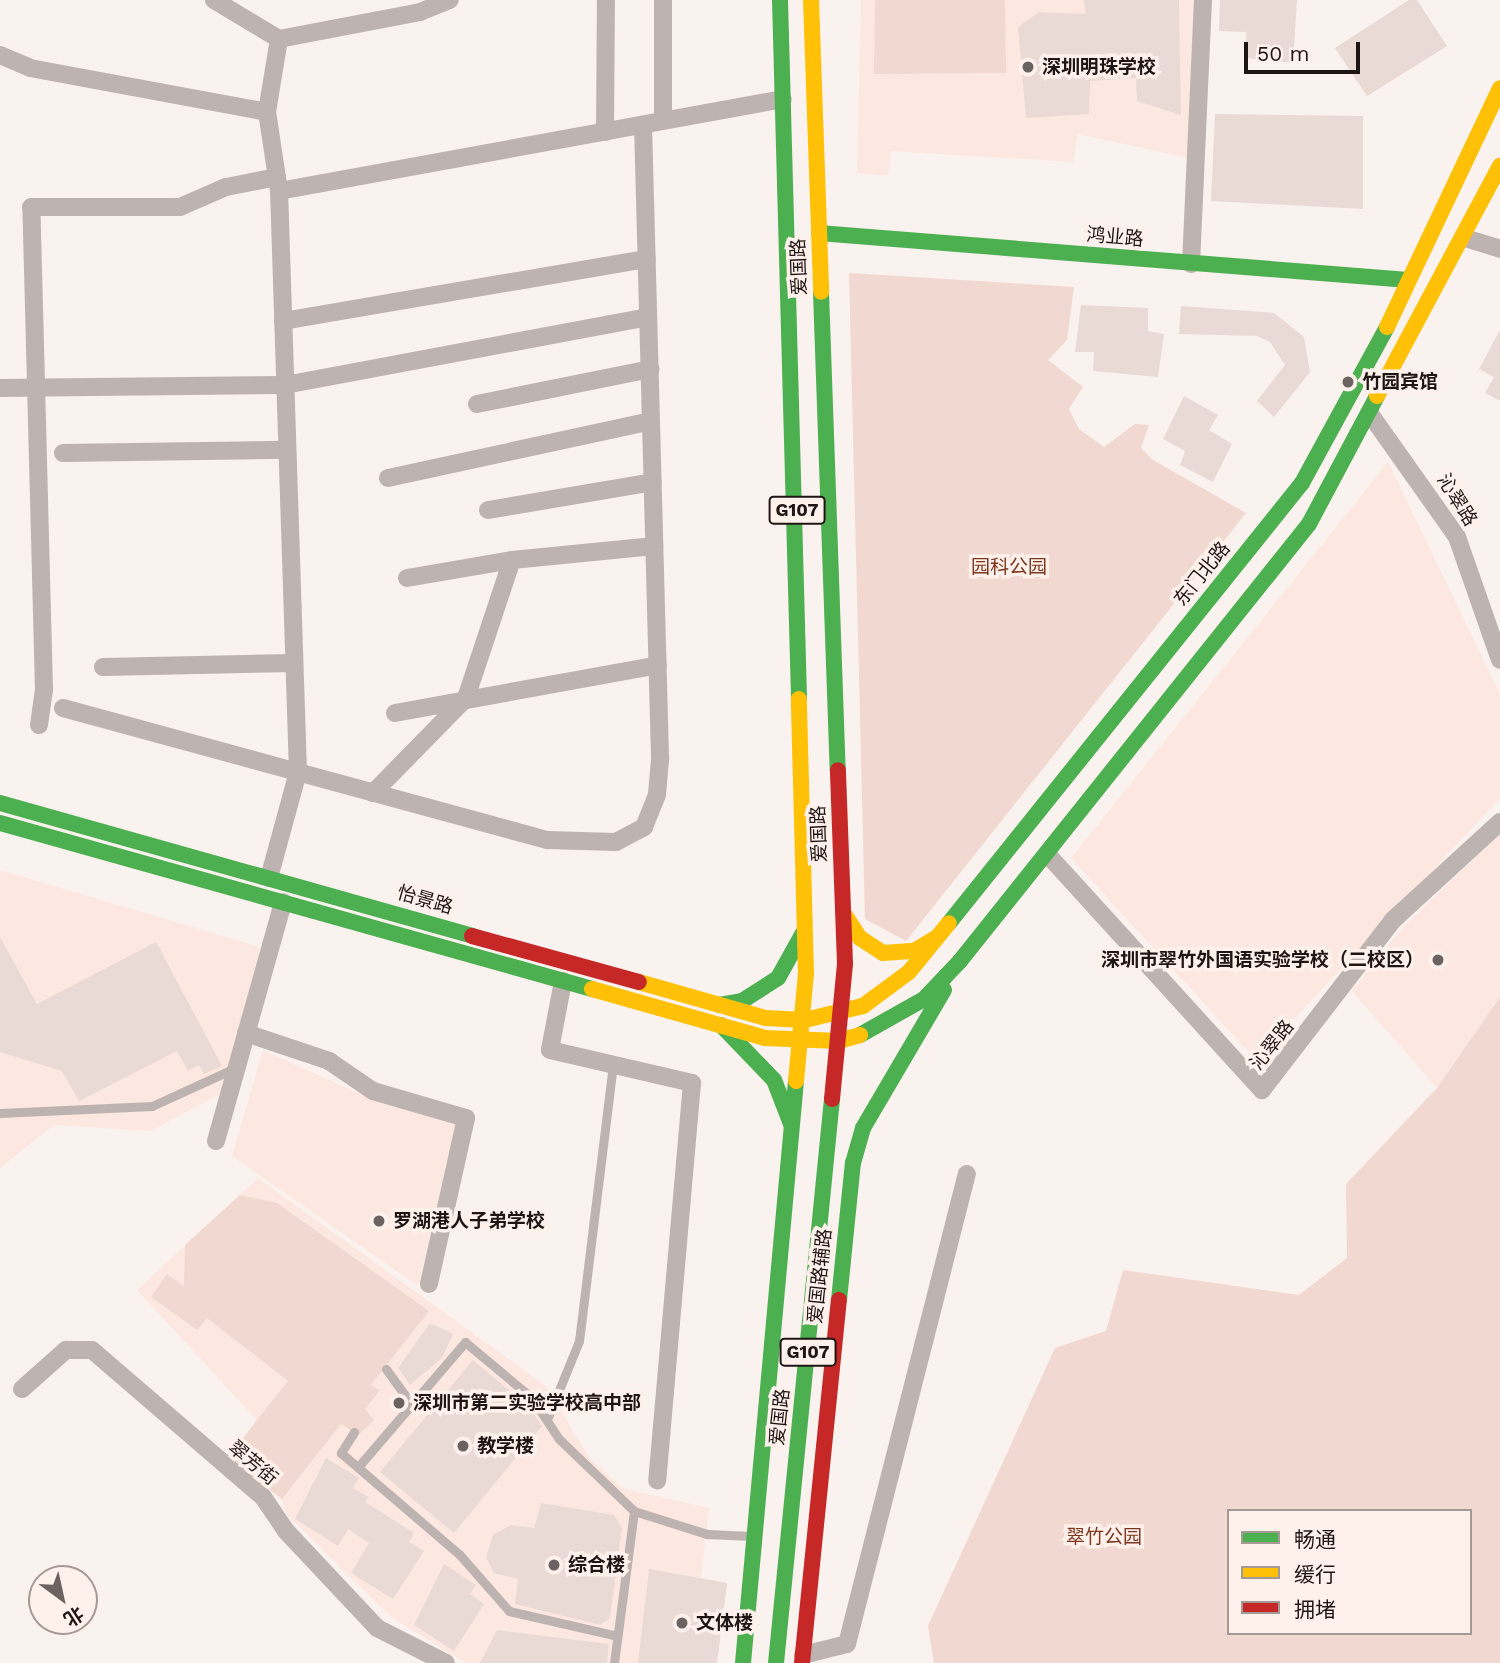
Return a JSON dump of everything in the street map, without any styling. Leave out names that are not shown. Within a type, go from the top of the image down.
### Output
[{"type":"main road","name":"爱国路","points":[[743,1663],[805,1020],[805,925],[780,0]]},
{"type":"main road","name":"爱国路","points":[[776,1663],[841,1014],[843,912],[811,0]]},
{"type":"main road","name":"东门北路","points":[[841,1014],[893,988],[1302,484],[1408,280],[1500,88]]},
{"type":"main road","points":[[0,823],[722,1025],[804,1042],[839,1041],[889,1024],[960,961],[1048,855],[1309,524],[1465,238],[1500,166]]},
{"type":"main road","name":"鸿业路","points":[[819,233],[1408,280]]},
{"type":"main road","name":"怡景路","points":[[0,803],[765,1018],[805,1020],[841,1014]]},
{"type":"main road","points":[[843,912],[860,938],[883,953],[914,951],[937,937]]},
{"type":"main road","points":[[719,1005],[742,1000],[778,978],[800,946],[805,925]]},
{"type":"main road","name":"爱国路辅路","points":[[803,1659],[857,1145],[960,961]]},
{"type":"main road","points":[[722,1025],[774,1080],[792,1139]]},
{"type":"street","points":[[214,0],[279,39],[420,12],[450,0]]},
{"type":"street","points":[[605,132],[606,0]]},
{"type":"street","points":[[663,0],[663,121]]},
{"type":"street","points":[[1191,264],[1203,0]]},
{"type":"street","points":[[269,878],[298,772],[278,184],[267,112],[279,39]]},
{"type":"street","points":[[0,55],[30,68],[267,112]]},
{"type":"street","points":[[39,725],[44,690],[30,207],[180,207],[226,187],[278,184],[605,132],[783,99]]},
{"type":"street","points":[[63,708],[547,840],[592,845],[633,835],[652,816],[657,794],[657,665],[643,125]]},
{"type":"street","points":[[1465,238],[1500,249]]},
{"type":"street","points":[[283,321],[647,258]]},
{"type":"street","points":[[0,387],[285,385],[648,317]]},
{"type":"street","points":[[477,404],[650,369]]},
{"type":"street","name":"沁翠路","points":[[1370,414],[1457,537],[1500,660]]},
{"type":"street","points":[[388,478],[651,421]]},
{"type":"street","points":[[63,453],[288,450]]},
{"type":"street","points":[[488,510],[653,482]]},
{"type":"street","points":[[407,578],[512,560],[654,546]]},
{"type":"street","points":[[373,793],[466,698],[512,560]]},
{"type":"street","points":[[103,667],[294,663]]},
{"type":"street","points":[[395,713],[657,665]]},
{"type":"street","name":"沁翠路","points":[[1048,855],[1262,1090],[1393,920],[1500,822]]},
{"type":"street","points":[[216,1141],[283,902]]},
{"type":"street","points":[[563,981],[550,1050],[692,1083],[657,1479]]},
{"type":"street","points":[[246,1033],[329,1061],[373,1091],[466,1118],[429,1284]]},
{"type":"street","points":[[803,1659],[847,1644],[967,1174]]},
{"type":"street","name":"翠芳街","points":[[22,1389],[66,1350],[92,1350],[262,1497],[286,1531],[377,1628],[446,1663]]},
{"type":"lane","points":[[548,1416],[579,1340],[613,1065]]},
{"type":"lane","points":[[0,1113],[152,1106],[236,1067]]},
{"type":"lane","points":[[358,1467],[465,1342],[548,1416],[559,1439],[634,1511],[707,1534],[756,1536]]},
{"type":"lane","points":[[386,1369],[412,1405]]},
{"type":"lane","points":[[354,1432],[341,1453],[459,1555],[509,1611],[617,1636]]},
{"type":"lane","points":[[614,1663],[634,1511]]},
{"type":"shaded area","name":"深圳明珠学校","points":[[861,0],[1197,0],[1197,160],[1078,134],[1073,162],[891,151],[888,176],[857,173]]},
{"type":"shaded area","points":[[1388,462],[1500,694],[1500,798],[1256,1060],[1071,858]]},
{"type":"shaded area","name":"深圳市翠竹外国语实验学校（二校区）","points":[[1500,834],[1500,997],[1437,1088],[1352,991],[1401,929]]},
{"type":"shaded area","points":[[0,870],[260,947],[224,1092],[150,1131],[54,1125],[0,1168]]},
{"type":"shaded area","name":"罗湖港人子弟学校","points":[[263,1050],[358,1093],[456,1123],[418,1286],[232,1156]]},
{"type":"shaded area","name":"深圳市第二实验学校高中部","points":[[258,1178],[546,1386],[589,1457],[622,1488],[709,1508],[701,1578],[727,1583],[717,1663],[466,1663],[392,1618],[287,1515],[281,1499],[228,1457],[257,1420],[137,1290]]},
{"type":"green space","points":[[875,0],[1005,0],[1006,73],[874,74]]},
{"type":"green space","name":"园科公园","points":[[849,273],[1074,287],[1067,340],[1048,360],[1083,387],[1069,409],[1079,429],[1104,447],[1135,424],[1149,425],[1141,448],[1153,460],[1246,513],[906,941],[865,919]]},
{"type":"green space","name":"翠竹公园","points":[[1500,997],[1500,1663],[934,1663],[928,1626],[1055,1348],[1106,1331],[1123,1270],[1299,1295],[1347,1258],[1346,1184],[1437,1088]]},
{"type":"green space","points":[[240,1195],[277,1203],[429,1311],[371,1385],[380,1390],[365,1409],[374,1420],[358,1435],[341,1424],[282,1499],[228,1457],[288,1381],[207,1318],[197,1330],[151,1297],[167,1274],[184,1286],[185,1245]]},
{"type":"building","points":[[1084,0],[1179,0],[1181,115],[1137,101],[1136,78],[1090,81],[1089,114],[1026,118],[1018,27],[1039,12],[1085,14]]},
{"type":"building","points":[[1220,0],[1297,0],[1293,63],[1247,58],[1246,32],[1219,31]]},
{"type":"building","points":[[1409,0],[1417,0],[1447,46],[1367,96],[1335,48]]},
{"type":"building","points":[[1215,114],[1363,116],[1363,209],[1211,201]]},
{"type":"building","points":[[1081,305],[1148,308],[1148,331],[1164,334],[1158,377],[1093,371],[1094,352],[1075,352]]},
{"type":"building","points":[[1181,306],[1274,313],[1304,337],[1310,372],[1274,417],[1257,401],[1285,365],[1270,342],[1257,336],[1179,334]]},
{"type":"building","points":[[1500,330],[1500,401],[1485,393],[1494,377],[1479,369]]},
{"type":"building","points":[[1184,396],[1218,415],[1209,430],[1232,444],[1213,482],[1180,465],[1185,451],[1163,439]]},
{"type":"building","points":[[0,937],[37,1004],[156,942],[222,1066],[204,1074],[199,1065],[188,1071],[177,1051],[79,1101],[62,1071],[0,1052]]},
{"type":"building","points":[[430,1323],[453,1334],[442,1358],[410,1385],[398,1368]]},
{"type":"building","name":"教学楼","points":[[473,1360],[529,1407],[542,1426],[454,1533],[380,1472]]},
{"type":"building","points":[[326,1458],[359,1478],[353,1488],[369,1497],[365,1502],[414,1533],[409,1542],[424,1551],[393,1599],[351,1573],[369,1543],[348,1529],[338,1546],[295,1519]]},
{"type":"building","name":"综合楼","points":[[541,1503],[614,1515],[622,1528],[610,1618],[600,1625],[515,1604],[518,1579],[494,1573],[486,1557],[493,1535],[511,1525],[534,1528]]},
{"type":"building","points":[[444,1564],[476,1585],[470,1594],[484,1604],[454,1651],[414,1625]]},
{"type":"building","name":"文体楼","points":[[649,1569],[727,1583],[717,1663],[638,1663]]},
{"type":"building","points":[[497,1630],[609,1644],[607,1663],[480,1663]]},
{"type":"traffic: fast","points":[[780,0],[799,699]]},
{"type":"traffic: fast","points":[[819,233],[1408,280]]},
{"type":"traffic: fast","points":[[821,292],[838,770]]},
{"type":"traffic: fast","points":[[949,923],[1302,483],[1387,327]]},
{"type":"traffic: fast","points":[[860,1035],[924,999],[960,961],[1309,524],[1377,396]]},
{"type":"traffic: fast","points":[[0,803],[472,936]]},
{"type":"traffic: fast","points":[[0,823],[592,989]]},
{"type":"traffic: fast","points":[[719,1005],[742,1001],[778,978],[803,933]]},
{"type":"traffic: fast","points":[[839,1300],[853,1163],[863,1128],[944,990]]},
{"type":"traffic: fast","points":[[721,1025],[774,1080],[791,1124]]},
{"type":"traffic: fast","points":[[743,1663],[796,1081]]},
{"type":"traffic: fast","points":[[776,1663],[832,1099]]},
{"type":"traffic: slow","points":[[811,0],[821,292]]},
{"type":"traffic: slow","points":[[1387,327],[1500,88]]},
{"type":"traffic: slow","points":[[1377,396],[1500,166]]},
{"type":"traffic: slow","points":[[796,1081],[806,974],[799,699]]},
{"type":"traffic: slow","points":[[843,912],[860,938],[883,953],[914,951],[937,937]]},
{"type":"traffic: slow","points":[[639,982],[765,1018],[805,1020],[863,1006],[909,972],[949,923]]},
{"type":"traffic: slow","points":[[592,989],[765,1038],[839,1041],[860,1035]]},
{"type":"traffic: jam","points":[[832,1099],[845,964],[838,770]]},
{"type":"traffic: jam","points":[[472,936],[639,982]]},
{"type":"traffic: jam","points":[[802,1663],[839,1300]]},
{"type":"place","name":"深圳明珠学校","points":[[1028,67]]},
{"type":"place","name":"竹园宾馆","points":[[1348,382]]},
{"type":"place","name":"深圳市翠竹外国语实验学校（二校区）","points":[[1438,960]]},
{"type":"place","name":"罗湖港人子弟学校","points":[[379,1221]]},
{"type":"place","name":"深圳市第二实验学校高中部","points":[[399,1403]]},
{"type":"place","name":"教学楼","points":[[463,1446]]},
{"type":"place","name":"综合楼","points":[[554,1565]]},
{"type":"place","name":"文体楼","points":[[682,1623]]}]
